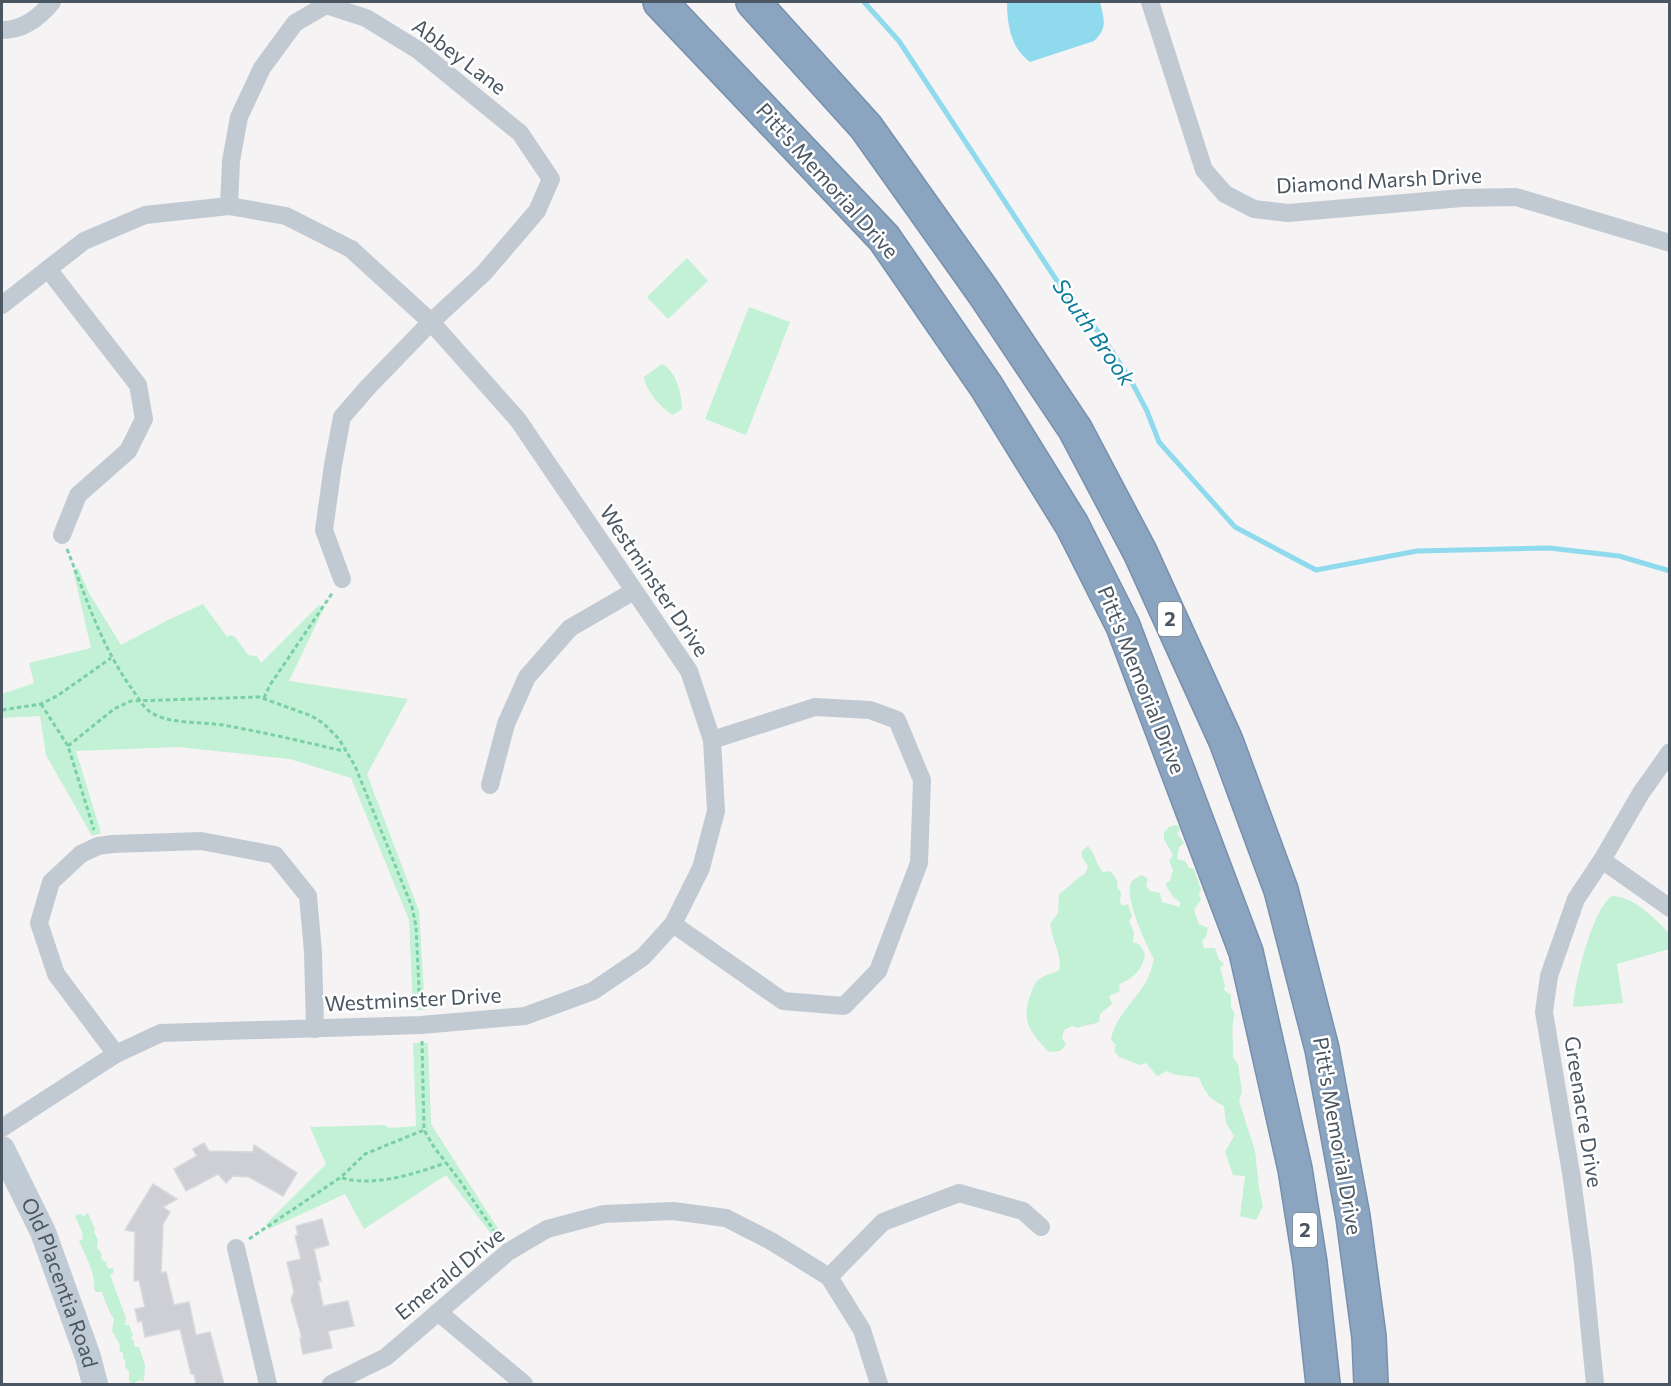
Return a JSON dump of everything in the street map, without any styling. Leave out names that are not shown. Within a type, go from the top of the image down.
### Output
[{"type":"highway","name":"Pitt's Memorial Drive","points":[[660,2],[884,238],[986,386],[1072,525],[1123,626],[1246,952],[1295,1169],[1310,1263],[1323,1384]]},
{"type":"highway","name":"Pitt's Memorial Drive","points":[[753,2],[866,127],[984,293],[1075,429],[1140,552],[1226,741],[1281,891],[1322,1049],[1353,1217],[1369,1337],[1371,1384]]},
{"type":"highway","points":[[1274,1077],[1295,1239],[1306,1384]]},
{"type":"highway","points":[[1369,1337],[1376,1384]]},
{"type":"main road","name":"Old Placentia Road","points":[[2,1149],[43,1232],[88,1357],[95,1384]]},
{"type":"street","points":[[2,30],[27,24],[44,12],[52,2]]},
{"type":"street","name":"Diamond Marsh Drive","points":[[1150,2],[1204,170],[1225,194],[1254,209],[1288,213],[1462,198],[1516,197],[1670,243]]},
{"type":"street","name":"Abbey Lane","points":[[229,206],[231,161],[239,117],[262,68],[288,32],[295,23],[327,5],[366,18],[418,50],[520,133],[551,179],[537,211],[483,273],[430,321]]},
{"type":"street","name":"Westminster Drive","points":[[2,305],[84,241],[145,215],[229,206],[286,216],[351,249],[430,321],[518,420],[689,670],[712,740],[716,811],[701,868],[673,924],[643,957],[593,991],[525,1016],[421,1025],[160,1033],[116,1054],[2,1128]]},
{"type":"street","points":[[48,269],[138,385],[144,419],[128,451],[78,495],[62,535]]},
{"type":"street","points":[[342,579],[324,530],[342,417],[430,321]]},
{"type":"street","points":[[490,785],[506,724],[527,677],[570,628],[634,591]]},
{"type":"street","points":[[673,924],[783,1001],[844,1006],[878,971],[919,863],[922,780],[897,720],[870,710],[815,707],[712,740]]},
{"type":"street","name":"Greenacre Drive","points":[[1595,1384],[1572,1179],[1544,1012],[1550,976],[1576,899],[1641,793],[1670,752]]},
{"type":"street","points":[[116,1054],[56,974],[39,923],[51,882],[81,854],[98,846],[113,844],[201,841],[275,855],[308,896],[313,952],[315,1029]]},
{"type":"street","points":[[1602,860],[1670,908]]},
{"type":"street","points":[[829,1277],[883,1222],[959,1193],[1023,1211],[1041,1227]]},
{"type":"street","name":"Emerald Drive","points":[[331,1384],[386,1357],[508,1252],[547,1229],[604,1214],[673,1211],[726,1218],[771,1241],[829,1277],[862,1330],[879,1384]]},
{"type":"street","points":[[236,1248],[268,1384]]},
{"type":"street","points":[[438,1312],[524,1384]]},
{"type":"path","points":[[62,535],[94,621],[111,658],[149,712],[161,718],[220,725],[346,750]]},
{"type":"path","points":[[264,698],[342,579]]},
{"type":"path","points":[[2,710],[41,704],[57,696],[111,658]]},
{"type":"path","points":[[68,746],[119,706],[132,701],[264,698],[319,720],[330,729],[346,750],[363,784],[414,913],[420,1011]]},
{"type":"path","points":[[41,704],[68,746],[98,846]]},
{"type":"path","points":[[422,1041],[424,1130],[508,1252]]},
{"type":"path","points":[[236,1248],[341,1177],[365,1154],[424,1130]]},
{"type":"path","points":[[341,1177],[353,1180],[387,1179],[445,1163]]},
{"type":"green space","points":[[687,258],[708,281],[668,319],[647,297]]},
{"type":"green space","points":[[749,307],[790,322],[746,435],[705,419]]},
{"type":"green space","points":[[662,364],[675,378],[679,390],[682,409],[673,415],[655,399],[645,382],[644,377]]},
{"type":"green space","points":[[78,568],[89,593],[121,645],[203,604],[227,637],[230,635],[235,637],[248,655],[257,656],[261,663],[319,605],[324,608],[289,681],[408,699],[367,774],[419,911],[425,1010],[413,1010],[409,920],[351,778],[290,759],[178,747],[76,751],[101,833],[92,836],[46,755],[40,716],[2,718],[2,694],[34,683],[29,663],[91,648],[73,570]]},
{"type":"green space","points":[[1175,825],[1179,826],[1180,831],[1177,833],[1184,843],[1179,847],[1177,859],[1185,861],[1189,868],[1194,869],[1201,890],[1199,894],[1201,900],[1194,910],[1199,924],[1208,928],[1206,937],[1202,941],[1204,948],[1215,948],[1219,960],[1224,964],[1220,968],[1225,985],[1224,990],[1231,995],[1231,1008],[1235,1014],[1232,1030],[1233,1058],[1238,1064],[1242,1092],[1239,1101],[1255,1151],[1263,1206],[1256,1220],[1240,1216],[1245,1176],[1233,1175],[1225,1152],[1234,1136],[1226,1123],[1224,1106],[1208,1095],[1199,1078],[1167,1071],[1157,1076],[1146,1063],[1140,1065],[1119,1057],[1114,1050],[1116,1045],[1111,1040],[1120,1017],[1146,982],[1154,959],[1133,910],[1131,883],[1142,875],[1148,879],[1146,886],[1150,891],[1160,893],[1162,902],[1180,907],[1180,902],[1174,898],[1165,884],[1170,881],[1173,870],[1169,861],[1173,855],[1164,839],[1164,832]]},
{"type":"green space","points":[[1088,846],[1103,872],[1110,871],[1117,880],[1122,906],[1128,904],[1132,917],[1129,921],[1134,932],[1133,942],[1140,945],[1145,954],[1136,973],[1119,984],[1120,991],[1109,996],[1112,1004],[1100,1014],[1099,1022],[1078,1028],[1072,1026],[1064,1030],[1062,1038],[1066,1045],[1060,1051],[1049,1052],[1030,1028],[1026,1015],[1027,1007],[1036,982],[1060,969],[1050,924],[1058,913],[1059,894],[1085,874],[1088,866],[1081,852]]},
{"type":"green space","points":[[1612,896],[1636,904],[1657,921],[1669,933],[1669,949],[1617,964],[1623,1003],[1573,1007],[1577,981],[1591,930],[1605,903]]},
{"type":"green space","points":[[413,1043],[428,1043],[431,1124],[502,1235],[495,1239],[446,1175],[364,1229],[345,1194],[269,1229],[266,1224],[326,1164],[310,1127],[416,1126]]},
{"type":"green space","points":[[88,1213],[95,1229],[101,1258],[104,1262],[108,1261],[106,1265],[109,1269],[113,1268],[114,1272],[110,1275],[126,1318],[125,1325],[129,1325],[133,1335],[131,1339],[135,1347],[139,1347],[145,1365],[144,1381],[140,1380],[132,1384],[129,1380],[129,1371],[125,1367],[123,1353],[119,1351],[120,1345],[112,1331],[114,1319],[102,1292],[96,1292],[94,1289],[92,1271],[79,1241],[83,1239],[82,1232],[75,1216],[80,1214],[84,1216]]},
{"type":"water","points":[[1007,2],[1100,2],[1104,18],[1103,27],[1094,41],[1030,62],[1014,43],[1008,19]]},
{"type":"building","points":[[204,1143],[209,1151],[253,1152],[254,1145],[297,1173],[283,1196],[249,1177],[233,1176],[226,1183],[218,1174],[186,1191],[174,1169],[197,1156],[193,1149]]},
{"type":"building","points":[[153,1184],[177,1199],[163,1207],[170,1212],[163,1224],[161,1273],[166,1272],[174,1305],[189,1302],[196,1335],[210,1332],[224,1384],[196,1384],[194,1374],[191,1374],[180,1329],[145,1337],[142,1321],[138,1322],[135,1309],[145,1307],[139,1280],[134,1281],[135,1232],[125,1230]]},
{"type":"building","points":[[322,1219],[329,1245],[314,1249],[321,1281],[318,1281],[323,1306],[348,1301],[354,1326],[328,1331],[332,1348],[303,1354],[300,1338],[302,1338],[291,1299],[294,1292],[287,1262],[301,1259],[295,1236],[298,1235],[296,1226]]},
{"type":"waterway","name":"South Brook","points":[[864,2],[899,41],[1065,293],[1101,335],[1129,377],[1147,411],[1159,442],[1235,527],[1316,570],[1417,551],[1549,548],[1619,556],[1670,571]]}]
